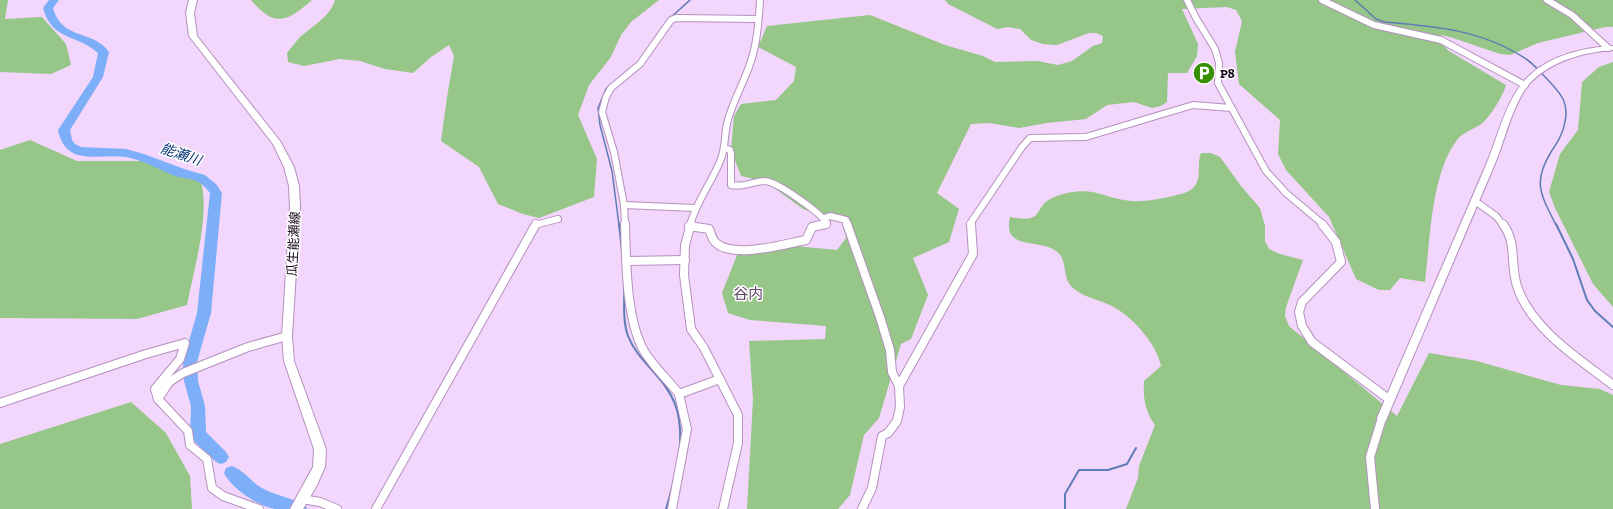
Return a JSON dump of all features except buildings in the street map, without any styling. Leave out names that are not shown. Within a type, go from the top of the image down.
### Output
[{"type":"main road","name":"瓜生能瀬線","points":[[193,0],[190,13],[193,36],[277,143],[288,167],[294,186],[295,207],[287,336],[289,361],[320,449],[319,467],[312,483],[299,504]]},
{"type":"street","points":[[723,509],[738,443],[738,415],[704,348],[691,329],[686,303],[684,275],[685,245],[695,208],[722,160],[725,148],[727,122],[735,96],[753,56],[759,27],[758,19],[760,0]]},
{"type":"street","points":[[1187,0],[1196,19],[1211,39],[1218,54],[1221,67],[1218,83],[1266,171],[1286,193],[1327,228],[1338,249],[1341,262],[1302,302],[1299,312],[1302,326],[1306,334],[1312,342],[1390,400]]},
{"type":"street","points":[[1322,0],[1374,25],[1441,40],[1457,47],[1525,85]]},
{"type":"street","points":[[1547,0],[1572,15],[1611,48]]},
{"type":"street","points":[[672,509],[687,429],[680,394],[644,351],[633,322],[627,261],[624,205],[614,152],[602,112],[606,97],[611,88],[640,64],[671,20],[676,18],[758,19]]},
{"type":"street","points":[[1375,509],[1370,457],[1382,418],[1475,201],[1520,91],[1534,75],[1548,66],[1581,52],[1611,48]]},
{"type":"street","points":[[899,386],[973,254],[973,243],[969,231],[972,221],[1022,147],[1030,138],[1086,137],[1192,105],[1231,108]]},
{"type":"street","points":[[689,226],[709,229],[717,244],[749,250],[806,240],[812,227],[826,225],[827,223],[824,218],[813,208],[771,182],[765,181],[739,186],[731,185],[731,154],[730,150],[725,148]]},
{"type":"street","points":[[1475,201],[1492,212],[1506,227],[1510,236],[1513,250],[1512,271],[1520,294],[1533,314],[1554,338],[1613,384]]},
{"type":"street","points":[[624,205],[695,208]]},
{"type":"street","points":[[824,218],[830,216],[846,220],[880,317],[890,350],[892,372],[899,386],[900,407],[897,421],[888,433],[882,436],[872,488],[862,509]]},
{"type":"street","points":[[376,509],[536,224],[558,219]]},
{"type":"street","points":[[627,261],[685,260]]},
{"type":"street","points":[[158,399],[169,382],[183,373],[248,347],[287,336]]},
{"type":"street","points":[[0,403],[146,354],[185,343],[180,359],[155,389],[158,399],[188,431],[190,445],[207,459],[212,488],[223,496],[259,509]]},
{"type":"street","points":[[680,394],[720,379]]},
{"type":"street","points":[[299,504],[312,499],[329,504],[338,509]]},
{"type":"green space","points":[[0,0],[8,0],[5,19],[42,17],[66,44],[71,65],[51,74],[0,72]]},
{"type":"green space","points":[[251,0],[312,0],[295,13],[281,19],[267,15]]},
{"type":"green space","points":[[335,0],[659,0],[631,22],[621,35],[611,57],[589,85],[578,115],[597,159],[594,197],[539,218],[523,214],[498,204],[479,167],[441,141],[454,56],[449,45],[431,57],[413,73],[385,69],[360,61],[340,59],[304,66],[288,62],[287,53],[299,38],[325,16],[333,6]]},
{"type":"green space","points":[[945,0],[1613,0],[1613,27],[1605,27],[1538,43],[1510,55],[1500,54],[1441,35],[1443,45],[1449,51],[1506,85],[1499,101],[1484,122],[1459,138],[1448,154],[1437,189],[1433,208],[1425,282],[1400,278],[1390,290],[1379,290],[1356,279],[1329,217],[1286,170],[1278,154],[1280,120],[1239,84],[1235,52],[1242,21],[1236,10],[1227,7],[1182,9],[1198,44],[1197,56],[1187,73],[1168,73],[1167,102],[1161,106],[1152,108],[1134,102],[1107,105],[1086,119],[1047,123],[1019,128],[989,123],[971,124],[937,193],[959,209],[949,242],[913,258],[928,295],[911,339],[901,344],[879,418],[864,435],[850,495],[838,509],[747,509],[753,399],[749,341],[825,339],[826,326],[750,320],[728,313],[722,293],[737,255],[771,252],[795,246],[837,250],[846,238],[843,223],[803,209],[766,182],[741,176],[731,150],[734,116],[741,104],[776,100],[794,81],[796,67],[758,47],[767,26],[870,15],[945,45],[983,56],[995,62],[1037,61],[1058,65],[1072,61],[1093,46],[1102,43],[1103,36],[1096,33],[1089,33],[1057,45],[1043,44],[1031,40],[1020,29],[1008,27],[997,29],[948,4]]},
{"type":"green space","points":[[1613,62],[1613,307],[1593,284],[1555,208],[1549,192],[1560,154],[1578,130],[1582,82],[1599,67]]},
{"type":"green space","points":[[30,140],[77,161],[152,161],[201,181],[204,210],[200,243],[187,305],[137,319],[0,318],[0,150]]},
{"type":"green space","points":[[1201,153],[1211,153],[1220,157],[1241,186],[1260,208],[1265,226],[1265,241],[1269,249],[1280,254],[1303,260],[1286,307],[1285,316],[1289,326],[1397,416],[1429,353],[1477,361],[1561,385],[1600,389],[1613,395],[1613,509],[1126,509],[1138,478],[1139,466],[1155,425],[1145,404],[1144,381],[1161,366],[1159,358],[1150,342],[1138,326],[1124,314],[1112,306],[1083,295],[1069,284],[1064,264],[1060,255],[1056,251],[1049,247],[1024,242],[1011,235],[1009,228],[1010,217],[1029,219],[1035,216],[1045,203],[1051,199],[1064,194],[1077,192],[1093,192],[1122,200],[1136,201],[1147,201],[1184,193],[1191,190],[1198,180]]},
{"type":"green space","points":[[131,402],[166,433],[190,476],[192,509],[0,509],[0,444]]},
{"type":"waterway","name":"能瀬川","points":[[54,0],[48,8],[51,18],[56,26],[63,31],[89,41],[104,52],[98,77],[64,130],[66,141],[71,147],[88,153],[117,152],[140,157],[181,173],[199,177],[206,181],[216,193],[204,313],[198,339],[190,362],[191,381],[198,406],[198,435],[221,457]]},
{"type":"waterway","points":[[654,39],[670,18],[690,0]]},
{"type":"waterway","points":[[1355,0],[1376,19],[1384,22],[1421,25],[1458,31],[1510,49],[1529,61],[1553,85],[1563,99],[1566,115],[1563,130],[1558,142],[1545,163],[1540,181],[1543,197],[1556,225]]},
{"type":"waterway","points":[[619,225],[612,171],[600,125],[598,108],[606,89],[629,69]]},
{"type":"waterway","points":[[619,224],[623,260]]},
{"type":"waterway","points":[[1556,224],[1573,259],[1587,300],[1595,311],[1613,327]]},
{"type":"waterway","points":[[624,284],[624,317],[628,336],[638,354],[671,394],[678,417],[680,430],[679,456],[666,509]]},
{"type":"waterway","points":[[1065,509],[1065,494],[1079,470],[1108,470],[1127,464],[1136,448]]},
{"type":"waterway","name":"能瀬川","points":[[232,473],[247,487],[263,497],[280,504],[299,509]]},
{"type":"place","name":"P8","points":[[1204,73]]},
{"type":"district","name":"谷内","points":[[748,294]]}]
